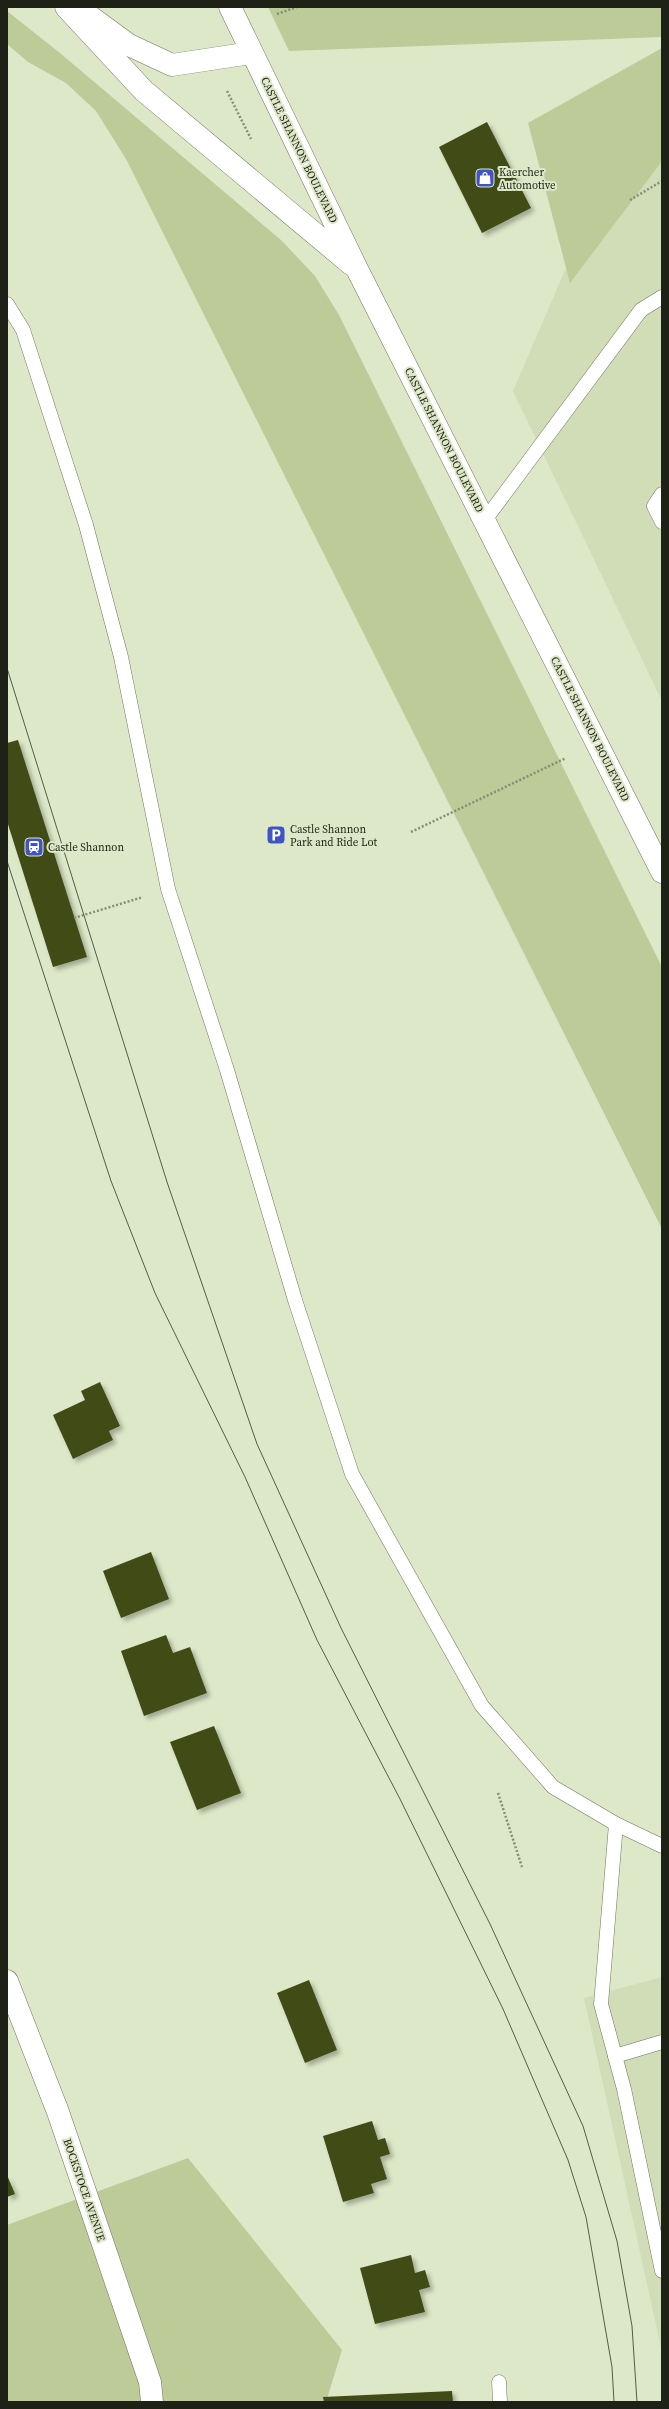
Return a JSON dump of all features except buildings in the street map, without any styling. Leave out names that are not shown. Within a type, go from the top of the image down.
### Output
[{"type":"street","points":[[66,7],[144,91],[357,268]]},
{"type":"street","points":[[76,7],[129,45],[172,65],[252,53]]},
{"type":"street","name":"CASTLE SHANNON BOULEVARD","points":[[230,7],[357,268],[662,872]]},
{"type":"street","name":"BOCKSTOCE AVENUE","points":[[7,1981],[58,2112],[150,2382],[152,2402]]},
{"type":"lane","points":[[485,520],[641,310],[662,297]]},
{"type":"lane","points":[[7,304],[23,330],[86,525],[121,657],[168,889],[227,1070],[295,1300],[352,1474],[482,1706],[553,1787],[616,1824],[662,1846]]},
{"type":"lane","points":[[662,494],[654,506],[662,522]]},
{"type":"lane","points":[[616,1824],[601,2004],[624,2089],[662,2271]]},
{"type":"lane","points":[[615,2056],[662,2042]]},
{"type":"lane","points":[[499,2382],[500,2402]]},
{"type":"path","points":[[276,14],[297,7]]},
{"type":"path","points":[[227,91],[254,144]]},
{"type":"path","points":[[630,200],[662,181]]},
{"type":"path","points":[[411,832],[566,758]]},
{"type":"path","points":[[74,918],[168,889]]},
{"type":"path","points":[[498,1793],[522,1867]]},
{"type":"shaded area","points":[[268,7],[662,7],[662,37],[289,51]]},
{"type":"shaded area","points":[[7,11],[60,53],[281,240],[315,276],[339,315],[662,967],[662,1229],[126,159],[96,111],[66,83],[28,62],[7,44]]},
{"type":"shaded area","points":[[662,48],[662,161],[570,283],[528,123]]},
{"type":"shaded area","points":[[662,163],[662,701],[513,391],[566,268],[639,171]]},
{"type":"shaded area","points":[[662,1977],[662,2352],[584,1998]]},
{"type":"shaded area","points":[[188,2158],[342,2350],[326,2402],[7,2402],[7,2225]]},
{"type":"tram line","points":[[7,668],[167,1182],[257,1444],[341,1628],[490,1924],[583,2126],[617,2241],[632,2326],[637,2402]]},
{"type":"tram line","points":[[7,861],[111,1181],[155,1293],[245,1477],[317,1640],[400,1799],[503,2009],[568,2160],[586,2217],[612,2367],[614,2402]]},
{"type":"place","name":"Kaercher Automotive","points":[[485,178]]},
{"type":"place","name":"Castle Shannon Park and Ride Lot","points":[[276,835]]},
{"type":"place","name":"Castle Shannon","points":[[34,847]]}]
